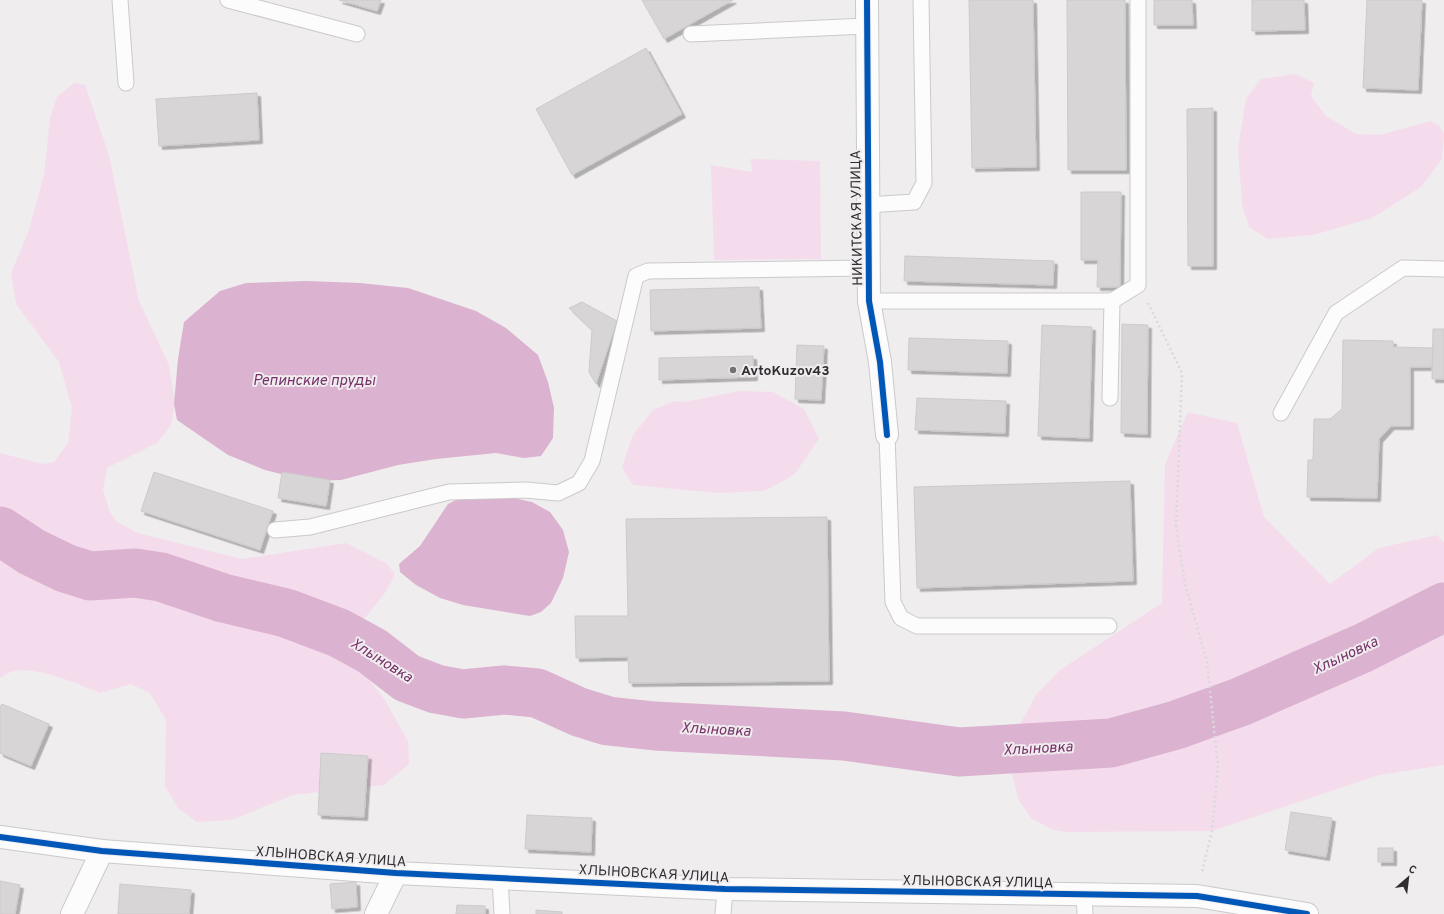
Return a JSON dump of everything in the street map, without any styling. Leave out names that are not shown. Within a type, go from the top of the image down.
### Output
[{"type":"street","name":"НИКИТСКАЯ УЛИЦА","points":[[867,0],[867,206],[869,301],[880,362],[887,434]]},
{"type":"street","name":"ХЛЫНОВСКАЯ УЛИЦА","points":[[0,837],[102,851],[396,873],[1084,905],[1197,896],[1267,910],[1307,914]]},
{"type":"street","points":[[72,914],[102,851]]},
{"type":"street","points":[[376,914],[396,873]]},
{"type":"lane","points":[[120,0],[126,83]]},
{"type":"lane","points":[[228,0],[357,34]]},
{"type":"lane","points":[[867,206],[914,202],[924,183],[921,0]]},
{"type":"lane","points":[[869,301],[1112,301],[1138,285],[1138,0]]},
{"type":"lane","points":[[691,34],[866,26]]},
{"type":"lane","points":[[275,530],[310,527],[449,492],[526,490],[558,493],[579,483],[592,460],[636,276],[648,271],[868,268]]},
{"type":"lane","points":[[1281,413],[1336,313],[1403,268],[1444,269]]},
{"type":"lane","points":[[1110,398],[1112,301]]},
{"type":"lane","points":[[887,434],[893,602],[901,618],[917,626],[1109,626]]},
{"type":"lane","points":[[500,878],[502,914]]},
{"type":"lane","points":[[723,914],[725,889]]},
{"type":"path","points":[[1138,285],[1182,373],[1176,527],[1185,584],[1207,662],[1218,767],[1212,830],[1197,896]]},
{"type":"shaded area","points":[[1295,74],[1314,83],[1311,96],[1326,116],[1356,134],[1380,135],[1430,121],[1439,125],[1444,134],[1442,159],[1421,187],[1372,218],[1313,235],[1268,239],[1249,227],[1242,205],[1238,148],[1246,99],[1261,79]]},
{"type":"shaded area","points":[[74,83],[85,85],[109,155],[139,301],[169,365],[175,402],[171,425],[157,443],[107,468],[103,490],[110,512],[117,522],[138,533],[242,559],[346,543],[387,564],[395,574],[385,593],[364,619],[355,653],[357,664],[385,700],[408,741],[409,764],[384,785],[293,795],[231,820],[197,822],[178,808],[165,786],[166,720],[150,693],[131,684],[100,693],[56,676],[31,671],[20,670],[11,672],[0,678],[0,453],[43,464],[54,462],[68,443],[72,408],[59,362],[16,304],[11,273],[28,233],[44,175],[50,118],[57,97]]},
{"type":"shaded area","points":[[750,159],[820,161],[821,259],[714,260],[711,165],[752,172]]},
{"type":"shaded area","points":[[739,391],[773,392],[804,409],[819,439],[794,475],[764,491],[717,493],[633,485],[622,467],[633,435],[653,410],[674,401],[685,402]]},
{"type":"shaded area","points":[[1188,412],[1237,423],[1264,517],[1330,584],[1379,548],[1437,535],[1444,542],[1444,765],[1379,775],[1212,831],[1066,832],[1053,830],[1031,818],[1018,799],[1011,768],[1014,735],[1036,695],[1060,670],[1162,603],[1165,464]]},
{"type":"water","name":"Репинские пруды","points":[[306,281],[360,283],[408,288],[476,311],[506,328],[538,355],[548,382],[554,408],[553,438],[541,456],[524,458],[496,453],[436,459],[398,465],[341,480],[309,481],[265,470],[228,455],[177,420],[174,404],[178,359],[184,322],[220,291],[246,283]]},
{"type":"water","points":[[500,495],[532,502],[550,512],[563,530],[569,552],[563,578],[551,603],[541,612],[530,616],[463,605],[440,598],[416,585],[400,572],[399,564],[420,546],[448,504],[464,496]]},
{"type":"building","points":[[339,0],[381,0],[377,11]]},
{"type":"building","points":[[642,0],[733,0],[664,39]]},
{"type":"building","points":[[969,0],[1033,0],[1036,167],[972,168]]},
{"type":"building","points":[[1067,0],[1125,0],[1126,170],[1068,170]]},
{"type":"building","points":[[1154,0],[1192,0],[1193,25],[1154,25]]},
{"type":"building","points":[[1252,0],[1304,0],[1305,30],[1252,31]]},
{"type":"building","points":[[1367,0],[1422,0],[1418,90],[1363,88]]},
{"type":"building","points":[[646,48],[682,114],[572,175],[536,109]]},
{"type":"building","points":[[257,93],[259,140],[159,146],[156,99]]},
{"type":"building","points":[[1213,108],[1213,266],[1188,266],[1187,109]]},
{"type":"building","points":[[1081,192],[1121,192],[1120,287],[1097,287],[1098,260],[1081,260]]},
{"type":"building","points":[[905,256],[1054,261],[1053,285],[904,281]]},
{"type":"building","points":[[759,287],[761,328],[651,331],[650,290]]},
{"type":"building","points":[[582,302],[617,321],[596,384],[589,372],[592,330],[569,308]]},
{"type":"building","points":[[1122,324],[1148,325],[1147,434],[1121,433]]},
{"type":"building","points":[[1042,325],[1092,327],[1089,438],[1038,436]]},
{"type":"building","points":[[1433,329],[1444,329],[1444,379],[1432,379]]},
{"type":"building","points":[[909,338],[1008,341],[1007,373],[908,370]]},
{"type":"building","points":[[1343,340],[1393,341],[1393,347],[1433,348],[1432,367],[1410,367],[1410,426],[1391,426],[1379,439],[1377,498],[1307,497],[1308,460],[1313,460],[1314,419],[1330,419],[1342,409]]},
{"type":"building","points":[[797,345],[824,346],[821,400],[795,399]]},
{"type":"building","points":[[753,356],[754,377],[659,380],[659,358]]},
{"type":"building","points":[[917,398],[1006,401],[1005,433],[915,430]]},
{"type":"building","points":[[154,472],[273,511],[260,550],[141,511]]},
{"type":"building","points":[[282,472],[330,480],[326,506],[278,498]]},
{"type":"building","points":[[1130,481],[1133,581],[917,588],[914,487]]},
{"type":"building","points":[[827,517],[829,681],[629,683],[628,657],[576,658],[575,616],[628,616],[626,519]]},
{"type":"building","points":[[2,704],[49,724],[31,766],[0,753],[0,707]]},
{"type":"building","points":[[321,753],[368,756],[364,817],[318,815]]},
{"type":"building","points":[[1291,812],[1332,818],[1326,857],[1285,850]]},
{"type":"building","points":[[527,815],[592,818],[591,852],[525,849]]},
{"type":"building","points":[[1378,848],[1393,848],[1393,862],[1378,862]]},
{"type":"building","points":[[0,881],[20,885],[15,914],[0,914]]},
{"type":"building","points":[[356,882],[357,907],[332,909],[330,884]]},
{"type":"building","points":[[120,884],[191,890],[189,914],[118,914]]},
{"type":"building","points":[[457,905],[485,906],[485,914],[456,914]]},
{"type":"building","points":[[536,910],[562,912],[562,914],[536,914]]},
{"type":"waterway","name":"Хлыновка","points":[[0,531],[32,552],[65,568],[90,576],[135,573],[161,577],[223,598],[286,613],[339,633],[372,651],[407,678],[436,689],[463,694],[504,690],[537,693],[579,712],[608,721],[655,726],[844,736],[959,752],[1111,743],[1176,725],[1240,702],[1363,648],[1444,607]]},
{"type":"cycle path","points":[[867,0],[869,301],[880,362],[887,435]]},
{"type":"cycle path","points":[[0,837],[102,851],[396,873],[725,889],[1197,896],[1307,914]]},
{"type":"place","name":"AvtoKuzov43","points":[[733,370]]}]
